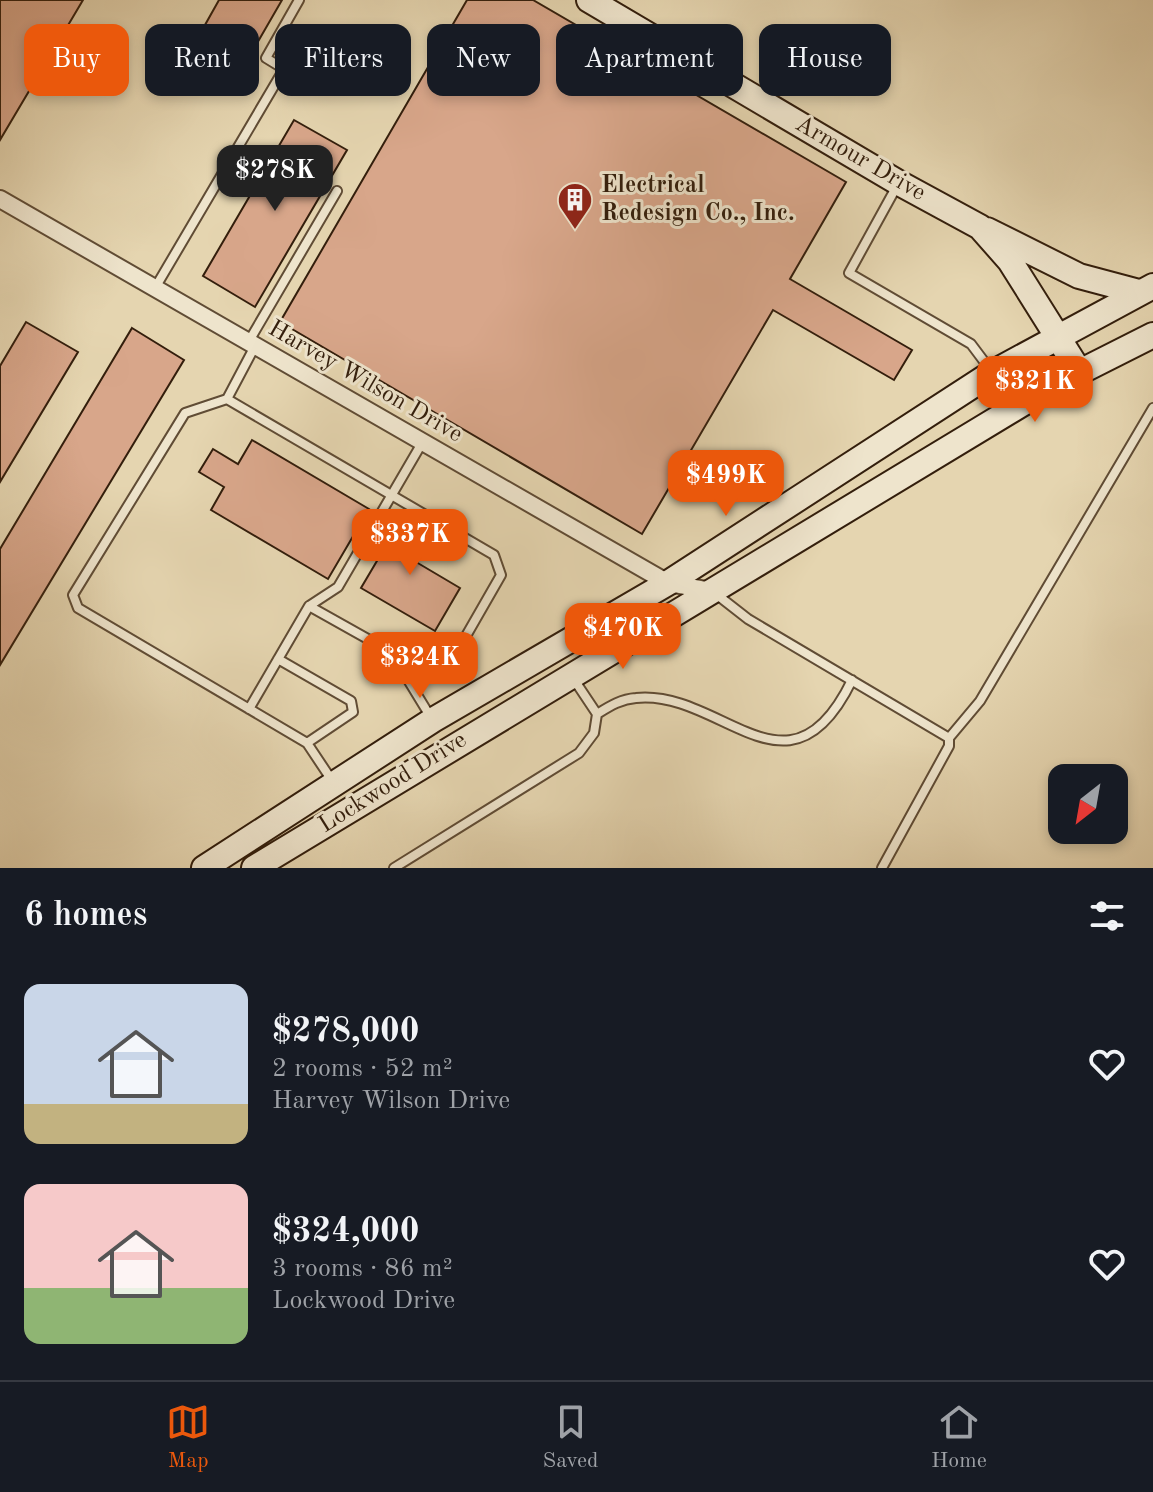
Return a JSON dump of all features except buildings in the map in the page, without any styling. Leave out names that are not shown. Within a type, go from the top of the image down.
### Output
[{"type":"main road","name":"Armour Drive","points":[[596,2],[899,183],[980,227],[1010,261],[1079,371]]},
{"type":"main road","points":[[980,227],[1033,249],[1079,276],[1146,289]]},
{"type":"main road","name":"Lockwood Drive","points":[[204,868],[433,720],[668,583],[992,373],[1146,289]]},
{"type":"main road","name":"Lockwood Drive","points":[[259,867],[570,674],[1079,371],[1153,335]]},
{"type":"main road","points":[[433,720],[448,748]]},
{"type":"main road","points":[[243,844],[259,867]]},
{"type":"street","name":"Harvey Wilson Drive","points":[[0,199],[668,583],[712,591]]},
{"type":"lane","points":[[155,289],[284,69],[266,58],[299,0]]},
{"type":"lane","points":[[899,183],[849,273],[971,344],[992,373]]},
{"type":"lane","points":[[335,786],[307,743],[78,608],[73,595],[185,413],[227,399],[252,344],[337,191]]},
{"type":"lane","points":[[227,399],[494,555],[501,575],[466,636],[405,675]]},
{"type":"lane","points":[[882,868],[949,746],[949,738],[980,701],[1153,408]]},
{"type":"lane","points":[[249,709],[309,606],[338,587],[422,443]]},
{"type":"lane","points":[[712,591],[748,619],[949,738]]},
{"type":"lane","points":[[309,606],[391,652],[433,720]]},
{"type":"lane","points":[[278,659],[351,701],[353,712],[307,743]]},
{"type":"lane","points":[[394,868],[579,753],[594,733],[597,714],[570,674]]},
{"type":"lane","points":[[597,714],[620,700],[656,699],[698,711],[762,740],[777,743],[801,736],[827,718],[852,680]]},
{"type":"place","name":"Electrical Redesign Co., Inc.","points":[[575,231]]}]
